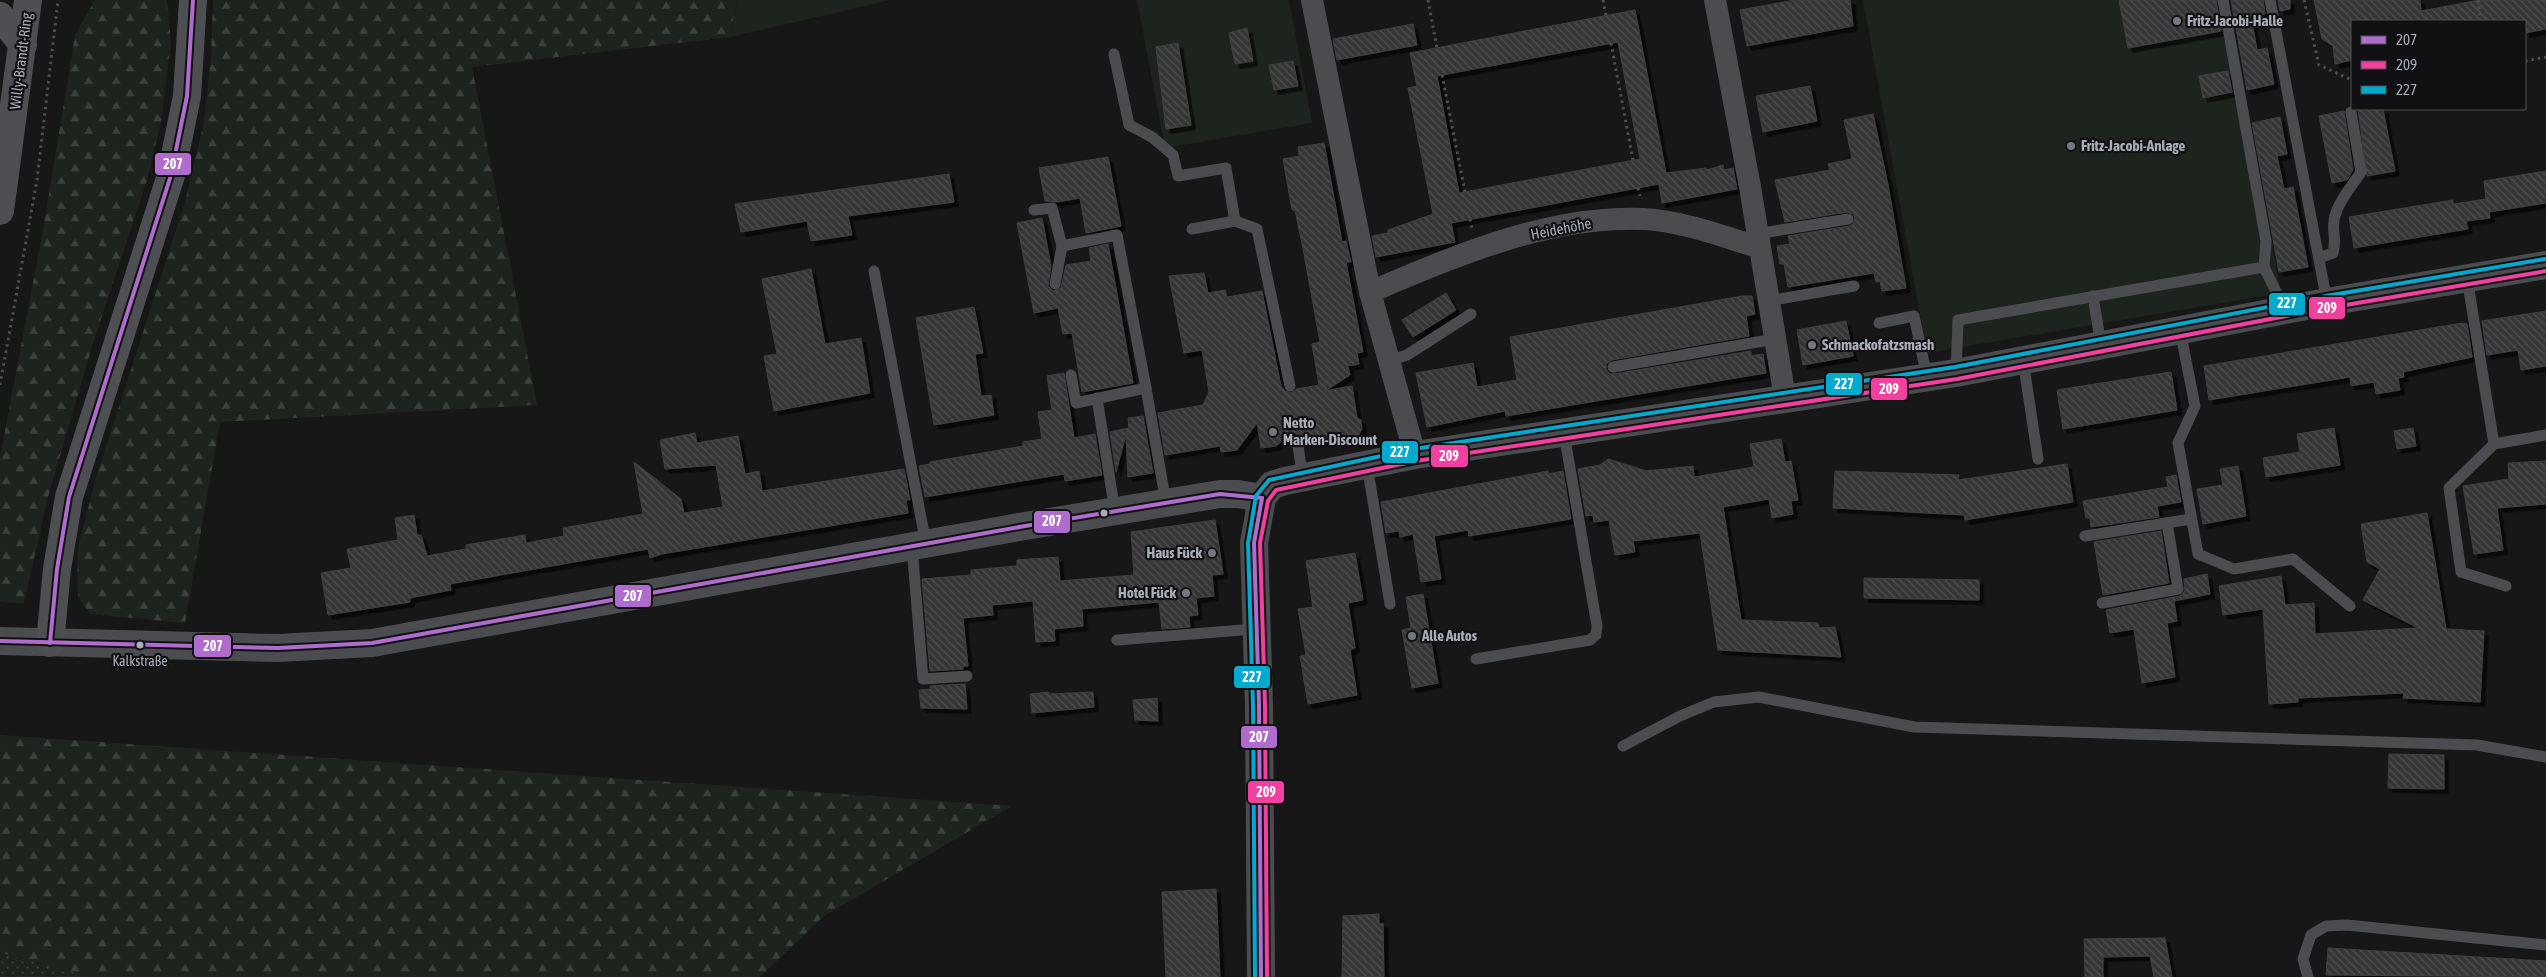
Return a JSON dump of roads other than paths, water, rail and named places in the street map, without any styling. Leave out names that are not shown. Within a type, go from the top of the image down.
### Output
[{"type":"main road","name":"Willy-Brandt-Ring","points":[[0,211],[28,0]]},
{"type":"main road","points":[[50,643],[57,569],[69,497],[172,175],[187,96],[193,0]]},
{"type":"main road","points":[[0,16],[23,45]]},
{"type":"street","points":[[1312,0],[1370,292],[1415,455]]},
{"type":"street","points":[[1715,0],[1750,187],[1757,240],[1785,398]]},
{"type":"street","name":"Heidehöhe","points":[[1370,292],[1476,248],[1574,223],[1644,219],[1757,240]]},
{"type":"street","points":[[1261,977],[1259,705],[1255,629],[1254,543],[1262,498],[1272,485],[1415,455],[1927,377],[2327,302],[2546,265]]},
{"type":"street","points":[[0,641],[278,648],[372,643],[1220,494],[1238,494],[1262,498]]},
{"type":"lane","points":[[2223,0],[2266,241],[2264,267],[2285,310]]},
{"type":"lane","points":[[2270,0],[2327,302]]},
{"type":"lane","points":[[1114,54],[1129,125],[1152,137],[1172,155],[1178,176],[1226,168],[1235,221]]},
{"type":"lane","points":[[2319,258],[2333,253],[2336,241],[2333,224],[2336,214],[2361,172],[2352,112]]},
{"type":"lane","points":[[1034,210],[1052,208],[1062,246],[1055,284]]},
{"type":"lane","points":[[1757,240],[1848,219]]},
{"type":"lane","points":[[1192,229],[1235,221],[1257,228],[1290,386]]},
{"type":"lane","points":[[1062,246],[1117,236],[1166,503]]},
{"type":"lane","points":[[1956,372],[1958,320],[2264,267]]},
{"type":"lane","points":[[874,271],[919,546],[923,680],[966,676]]},
{"type":"lane","points":[[2467,278],[2494,444]]},
{"type":"lane","points":[[1768,301],[1854,286]]},
{"type":"lane","points":[[2093,296],[2101,345]]},
{"type":"lane","points":[[1389,361],[1406,355],[1471,314]]},
{"type":"lane","points":[[1879,323],[1914,316],[1927,377]]},
{"type":"lane","points":[[2180,330],[2195,406],[2178,443],[2198,554],[2234,569],[2293,558],[2350,606]]},
{"type":"lane","points":[[1613,367],[1775,339]]},
{"type":"lane","points":[[2023,360],[2038,459]]},
{"type":"lane","points":[[1071,374],[1076,402],[1146,388]]},
{"type":"lane","points":[[1097,398],[1114,512]]},
{"type":"lane","points":[[1476,659],[1590,640],[1596,635],[1597,626],[1564,433]]},
{"type":"lane","points":[[2506,586],[2461,572],[2449,488],[2494,444],[2546,435]]},
{"type":"lane","points":[[1297,440],[1303,478]]},
{"type":"lane","points":[[1367,465],[1390,604]]},
{"type":"lane","points":[[2085,536],[2191,519]]},
{"type":"lane","points":[[2102,603],[2178,589],[2167,523]]},
{"type":"lane","points":[[1117,640],[1255,629]]},
{"type":"lane","points":[[1623,746],[1680,716],[1714,702],[1759,697],[1914,727],[2467,744],[2546,758]]},
{"type":"lane","points":[[2308,977],[2303,959],[2311,935],[2326,926],[2347,925],[2546,945]]},
{"type":"place","name":"Fritz-Jacobi-Halle","points":[[2177,21]]},
{"type":"place","name":"Fritz-Jacobi-Anlage","points":[[2071,146]]},
{"type":"place","name":"Schmackofatzsmash","points":[[1812,345]]},
{"type":"place","name":"Netto Marken-Discount","points":[[1273,432]]},
{"type":"place","name":"Haus Fück","points":[[1212,553]]},
{"type":"place","name":"Hotel Fück","points":[[1186,593]]},
{"type":"place","name":"Alle Autos","points":[[1412,636]]},
{"type":"place","name":"Kalkstraße","points":[[140,645]]}]
